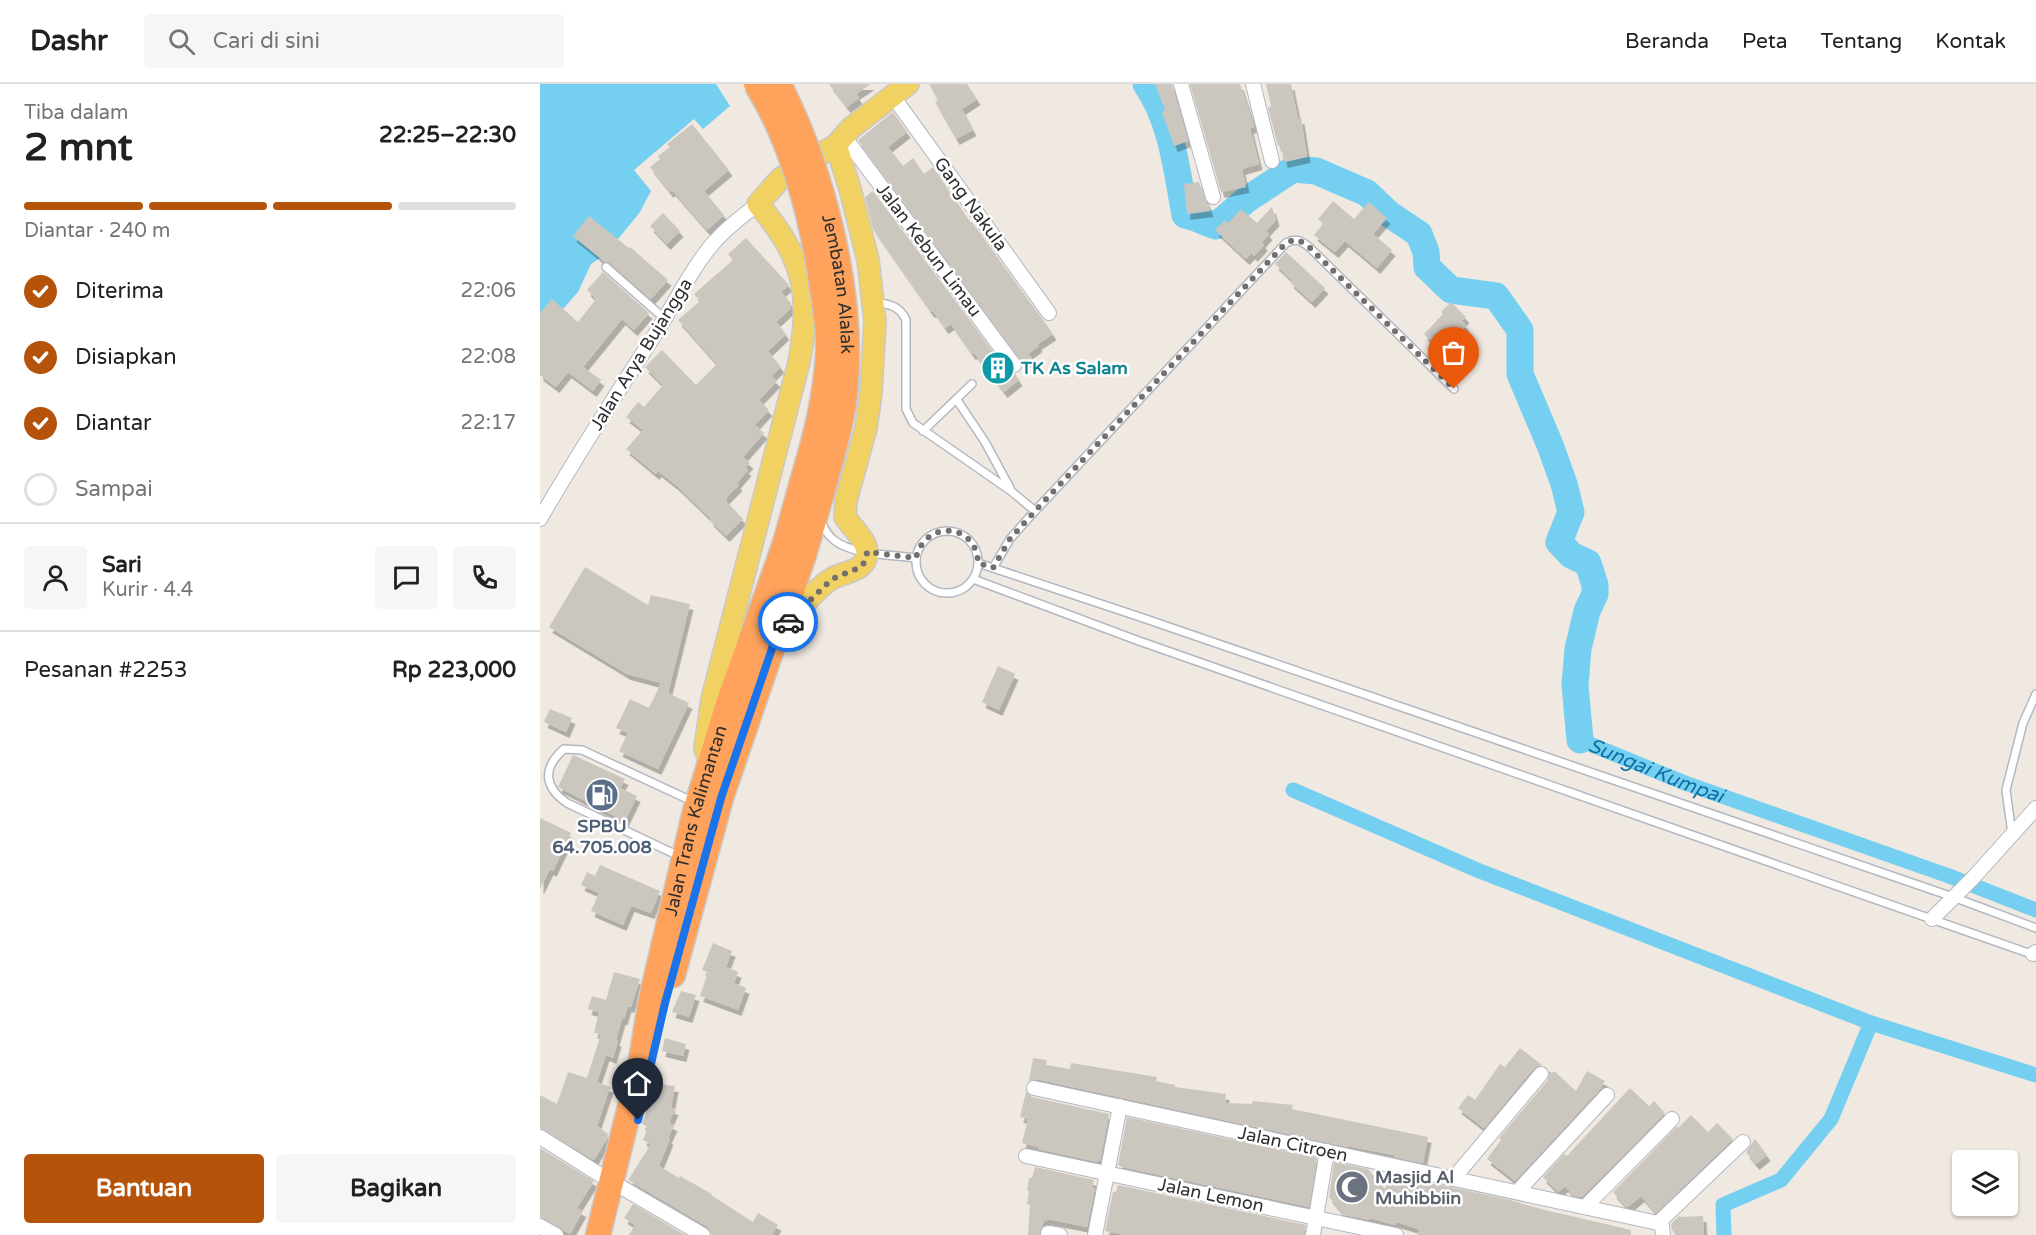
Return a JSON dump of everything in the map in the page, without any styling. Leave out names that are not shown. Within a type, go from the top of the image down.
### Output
[{"type":"highway","name":"Jembatan Alalak","points":[[756,84],[779,127],[804,197],[819,266],[828,349],[826,381],[813,445],[814,495]]},
{"type":"highway","name":"Jembatan Alalak","points":[[779,84],[811,155],[822,192],[844,302],[847,339],[846,384],[842,417],[814,495]]},
{"type":"highway","name":"Jalan Trans Kalimantan","points":[[616,1184],[650,1075],[665,1003],[721,798],[777,634],[814,495]]},
{"type":"highway","name":"Jalan Trans Kalimantan","points":[[606,1227],[640,1066],[651,999],[698,804],[728,704],[785,543],[814,495]]},
{"type":"main road","points":[[710,764],[705,748],[712,699],[805,331],[803,288],[797,266],[791,251],[772,220],[758,204],[781,177],[840,140],[900,90]]},
{"type":"main road","points":[[777,634],[832,579],[861,567],[866,560],[867,552],[861,537],[845,517],[846,501],[864,437],[872,393],[875,332],[868,260],[840,140]]},
{"type":"street","points":[[1181,84],[1213,197]]},
{"type":"street","points":[[1253,84],[1272,161]]},
{"type":"street","name":"Gang Nakula","points":[[900,90],[1049,314]]},
{"type":"street","name":"Jalan Kebun Limau","points":[[840,140],[1014,365]]},
{"type":"street","name":"Jalan Arya Bujangga","points":[[540,519],[580,449],[666,319],[691,274],[710,247],[734,223],[758,204]]},
{"type":"street","points":[[1932,919],[2036,808]]},
{"type":"street","points":[[1453,1179],[1541,1074]]},
{"type":"street","name":"Jalan Citroen","points":[[1034,1088],[1518,1191],[1585,1207],[1660,1229]]},
{"type":"street","points":[[1518,1191],[1607,1095]]},
{"type":"street","points":[[1095,1235],[1120,1106]]},
{"type":"street","points":[[1585,1207],[1672,1119]]},
{"type":"street","points":[[540,1137],[703,1235]]},
{"type":"street","points":[[1660,1229],[1743,1142]]},
{"type":"street","points":[[1313,1235],[1327,1151]]},
{"type":"street","name":"Jalan Lemon","points":[[1026,1156],[1396,1235]]},
{"type":"street","points":[[540,1226],[556,1235]]},
{"type":"lane","points":[[993,568],[1010,539],[1035,511],[1277,252],[1290,241],[1296,239],[1309,247],[1454,389]]},
{"type":"lane","points":[[606,267],[666,319]]},
{"type":"lane","points":[[872,302],[896,307],[902,311],[906,320],[906,409],[913,423],[1011,491],[1035,511]]},
{"type":"lane","points":[[923,431],[972,384]]},
{"type":"lane","points":[[957,400],[985,442],[1011,491]]},
{"type":"lane","points":[[814,495],[826,532],[834,540],[844,546],[867,552],[916,558]]},
{"type":"lane","points":[[946,530],[958,532],[968,539],[976,549],[978,563],[973,579],[960,591],[948,594],[936,592],[925,585],[918,575],[916,558],[917,551],[924,541],[934,533],[946,530]]},
{"type":"lane","points":[[978,563],[1963,888],[2036,928]]},
{"type":"lane","points":[[973,579],[1172,652],[2035,954]]},
{"type":"lane","points":[[2012,836],[2006,790],[2023,723],[2036,694]]},
{"type":"lane","points":[[684,858],[556,796],[550,788],[548,770],[557,754],[564,749],[582,750],[698,804]]},
{"type":"water","points":[[540,84],[716,84],[730,106],[703,129],[694,119],[634,170],[651,191],[640,212],[606,254],[591,264],[578,292],[546,328],[540,330]]},
{"type":"building","points":[[829,84],[871,84],[856,94],[859,98],[847,107]]},
{"type":"building","points":[[929,84],[967,84],[977,99],[962,109],[973,130],[956,139],[935,102],[938,100]]},
{"type":"building","points":[[1155,84],[1172,84],[1188,141],[1174,146],[1162,112],[1165,110]]},
{"type":"building","points":[[1190,84],[1240,84],[1254,127],[1250,128],[1259,164],[1242,169],[1246,187],[1221,192]]},
{"type":"building","points":[[1266,84],[1291,84],[1298,119],[1301,118],[1307,157],[1284,162],[1281,145],[1278,146],[1268,108],[1271,106]]},
{"type":"building","points":[[893,112],[907,132],[888,147],[903,166],[913,158],[924,174],[933,167],[971,223],[1053,334],[1028,354],[1032,358],[1023,365],[858,140]]},
{"type":"building","points":[[692,124],[729,170],[704,191],[724,215],[707,230],[672,190],[670,192],[650,167],[660,159],[658,156],[670,147],[667,144]]},
{"type":"building","points":[[1199,182],[1210,211],[1187,214],[1184,184]]},
{"type":"building","points":[[873,191],[1007,370],[1015,374],[1019,380],[1004,392],[974,353],[972,354],[951,324],[945,328],[933,311],[931,312],[873,229],[865,197]]},
{"type":"building","points":[[1333,201],[1354,219],[1369,202],[1387,218],[1373,234],[1392,250],[1377,268],[1345,241],[1335,252],[1314,235],[1323,224],[1318,219]]},
{"type":"building","points":[[1272,207],[1276,220],[1266,231],[1269,234],[1262,242],[1264,245],[1254,256],[1252,253],[1246,259],[1215,230],[1225,220],[1228,223],[1241,209],[1257,223]]},
{"type":"building","points":[[663,213],[680,231],[667,244],[650,226]]},
{"type":"building","points":[[589,216],[668,280],[651,299],[610,263],[605,262],[573,236]]},
{"type":"building","points":[[746,238],[789,285],[781,292],[791,303],[791,308],[776,322],[786,334],[768,351],[781,367],[771,376],[777,381],[759,400],[769,410],[755,425],[764,433],[743,457],[750,463],[745,468],[748,470],[737,483],[739,485],[726,498],[726,501],[743,519],[726,536],[677,486],[658,471],[656,474],[626,449],[643,430],[626,417],[638,402],[644,407],[663,385],[645,367],[662,350],[696,385],[717,364],[678,320],[700,301],[694,294],[733,260],[728,254]]},
{"type":"building","points":[[1286,252],[1325,288],[1312,302],[1290,282],[1292,280],[1275,264]]},
{"type":"building","points":[[603,272],[649,313],[634,330],[622,319],[583,367],[601,380],[593,391],[568,372],[556,387],[540,375],[540,313],[552,299],[578,322],[596,299],[587,290]]},
{"type":"building","points":[[1451,302],[1466,317],[1462,321],[1466,326],[1441,351],[1424,334]]},
{"type":"building","points":[[585,567],[648,605],[651,595],[690,604],[668,693],[689,703],[658,769],[619,751],[628,733],[616,728],[630,699],[649,708],[661,683],[627,674],[549,627]]},
{"type":"building","points":[[998,666],[1015,674],[999,710],[982,702]]},
{"type":"building","points":[[550,709],[572,718],[566,732],[544,722]]},
{"type":"building","points":[[573,755],[625,779],[620,788],[637,796],[625,821],[558,787]]},
{"type":"building","points":[[540,818],[571,833],[553,871],[550,869],[540,889]]},
{"type":"building","points":[[600,865],[660,891],[651,913],[631,906],[623,925],[591,911],[599,893],[581,885],[587,872],[595,876]]},
{"type":"building","points":[[713,943],[732,951],[726,967],[738,972],[734,983],[746,988],[738,1010],[700,996],[708,972],[702,970]]},
{"type":"building","points":[[614,972],[640,979],[631,1007],[628,1006],[624,1019],[622,1019],[613,1058],[606,1055],[597,1082],[610,1087],[597,1126],[608,1134],[607,1139],[594,1160],[540,1128],[540,1095],[557,1104],[568,1072],[587,1078],[601,1034],[594,1033],[599,1012],[588,1009],[592,996],[606,1000]]},
{"type":"building","points":[[681,991],[696,995],[689,1017],[672,1012]]},
{"type":"building","points":[[665,1038],[686,1044],[683,1056],[662,1051]]},
{"type":"building","points":[[1520,1048],[1542,1065],[1534,1068],[1484,1128],[1458,1108],[1468,1095],[1475,1100],[1500,1064],[1505,1067]]},
{"type":"building","points":[[1033,1058],[1047,1060],[1046,1065],[1070,1069],[1071,1063],[1157,1077],[1156,1081],[1175,1085],[1175,1087],[1226,1094],[1225,1103],[1252,1104],[1253,1101],[1293,1105],[1292,1109],[1428,1137],[1423,1163],[1036,1079],[1029,1081]]},
{"type":"building","points":[[1549,1071],[1552,1073],[1554,1071],[1576,1091],[1587,1071],[1605,1081],[1515,1181],[1487,1159],[1501,1140],[1499,1138],[1548,1080]]},
{"type":"building","points":[[658,1084],[675,1086],[671,1108],[675,1109],[669,1123],[674,1125],[659,1166],[712,1194],[753,1222],[758,1213],[778,1225],[772,1235],[712,1235],[708,1227],[628,1180],[651,1144],[643,1140],[648,1127],[642,1124],[649,1099],[654,1101]]},
{"type":"building","points":[[1630,1088],[1649,1106],[1654,1101],[1665,1113],[1582,1197],[1574,1196],[1565,1186],[1558,1192],[1543,1177],[1564,1154],[1567,1156]]},
{"type":"building","points":[[1026,1092],[1032,1097],[1109,1114],[1100,1161],[1038,1149],[1038,1147],[1022,1143],[1028,1119],[1020,1117]]},
{"type":"building","points":[[1691,1115],[1708,1132],[1717,1123],[1733,1139],[1656,1213],[1641,1196],[1626,1207],[1613,1192],[1677,1126],[1678,1128]]},
{"type":"building","points":[[1127,1117],[1317,1158],[1309,1207],[1122,1167],[1118,1165]]},
{"type":"building","points":[[1755,1139],[1767,1155],[1756,1164],[1746,1152]]},
{"type":"building","points":[[540,1148],[594,1181],[577,1208],[583,1211],[570,1234],[540,1217]]},
{"type":"building","points":[[1334,1162],[1368,1169],[1385,1189],[1389,1174],[1506,1199],[1631,1230],[1631,1235],[1417,1235],[1419,1229],[1396,1222],[1395,1225],[1370,1218],[1370,1220],[1344,1215],[1329,1197]]},
{"type":"building","points":[[1035,1167],[1094,1180],[1092,1188],[1095,1188],[1087,1227],[1047,1219],[1039,1235],[1028,1235],[1030,1205],[1027,1204],[1029,1191],[1027,1190],[1029,1178],[1032,1178]]},
{"type":"building","points":[[1118,1185],[1306,1225],[1304,1235],[1125,1235],[1105,1231],[1113,1192],[1116,1192]]},
{"type":"building","points":[[633,1204],[685,1235],[629,1235],[635,1225],[624,1218]]},
{"type":"building","points":[[1679,1216],[1703,1216],[1704,1235],[1676,1235],[1671,1224]]},
{"type":"waterway","name":"Sungai Kumpai","points":[[1146,84],[1155,98],[1168,130],[1185,215],[1216,226],[1246,200],[1293,169],[1316,171],[1367,193],[1389,214],[1419,234],[1426,252],[1427,267],[1451,290],[1496,296],[1520,330],[1520,374],[1550,445],[1571,512],[1559,542],[1571,555],[1588,563],[1595,585],[1595,594],[1587,611],[1578,649],[1575,685],[1580,740]]},
{"type":"waterway","name":"Sungai Kumpai","points":[[1580,740],[1685,783],[1949,876],[2036,910]]},
{"type":"waterway","points":[[1293,790],[1477,870],[1871,1023],[2036,1075]]},
{"type":"waterway","name":"Sungai Kumpai","points":[[1724,1235],[1723,1205],[1781,1180],[1831,1119],[1871,1023]]},
{"type":"way so far","points":[[788,622],[832,579],[861,567],[866,560],[867,552],[916,558],[917,551],[924,541],[934,533],[946,530],[958,532],[976,549],[978,563],[993,568],[1010,539],[1035,511],[1290,241],[1296,239],[1309,247],[1454,389]]},
{"type":"place","name":"TK As Salam","points":[[998,368]]},
{"type":"place","name":"SPBU 64.705.008","points":[[602,795]]},
{"type":"place","name":"Masjid Al Muhibbiin","points":[[1352,1187]]},
{"type":"route","points":[[638,1120],[665,1003],[721,798],[777,634],[788,622]]}]
